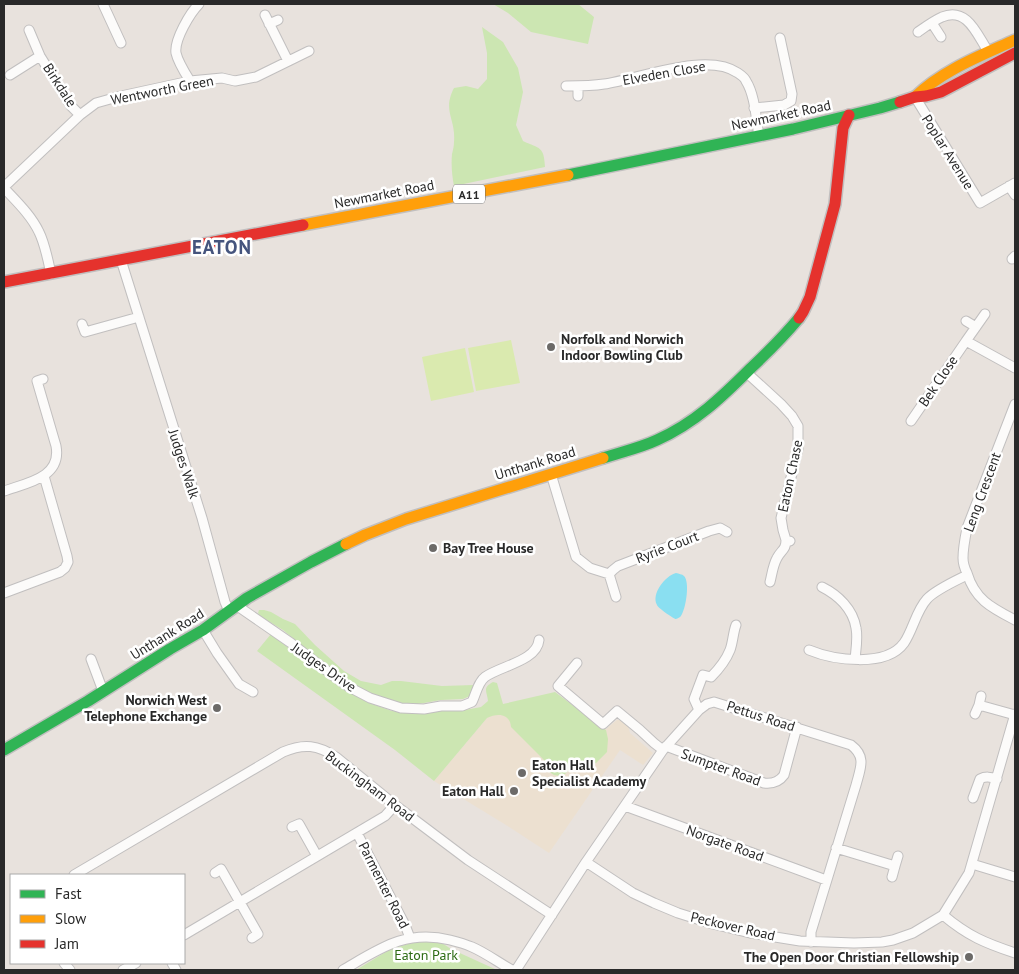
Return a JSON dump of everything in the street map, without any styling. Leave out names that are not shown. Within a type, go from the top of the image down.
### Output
[{"type":"main road","points":[[956,68],[1015,30]]},
{"type":"main road","name":"Newmarket Road","points":[[915,97],[922,90],[956,68],[1015,40]]},
{"type":"main road","name":"Newmarket Road","points":[[4,282],[564,176],[828,121],[915,97],[941,92],[1015,53]]},
{"type":"main road","name":"Unthank Road","points":[[4,750],[203,630],[232,608],[311,562],[365,535],[406,519],[647,444],[672,433],[699,416],[747,373],[793,325],[806,306],[817,273],[835,204],[843,128],[849,115]]},
{"type":"main road","name":"Unthank Road","points":[[828,121],[837,132],[841,147]]},
{"type":"street","points":[[103,4],[119,27],[121,43]]},
{"type":"street","points":[[190,81],[176,54],[176,44],[192,11],[199,4]]},
{"type":"street","points":[[264,15],[288,61]]},
{"type":"street","points":[[918,32],[943,16],[954,15],[968,21],[986,48]]},
{"type":"street","points":[[269,24],[278,20]]},
{"type":"street","points":[[932,23],[941,37]]},
{"type":"street","name":"Birkdale","points":[[29,30],[40,56],[71,106],[80,115]]},
{"type":"street","points":[[754,108],[784,105],[791,101],[792,94],[780,38]]},
{"type":"street","name":"Wentworth Green","points":[[4,188],[80,115],[96,103],[190,81],[222,78],[235,81],[256,77],[309,51]]},
{"type":"street","name":"Birkdale","points":[[10,75],[40,56]]},
{"type":"street","name":"Elveden Close","points":[[566,86],[604,84],[702,64],[719,66],[733,70],[746,79],[752,94],[759,136]]},
{"type":"street","points":[[578,86],[578,96]]},
{"type":"street","name":"Poplar Avenue","points":[[915,97],[980,203],[1012,185],[1015,196]]},
{"type":"street","points":[[4,188],[27,214],[39,232],[51,274]]},
{"type":"street","name":"Judges Walk","points":[[121,260],[202,518],[225,602],[232,608]]},
{"type":"street","name":"Bek Close","points":[[910,421],[985,314]]},
{"type":"street","points":[[84,331],[139,317]]},
{"type":"street","points":[[966,321],[976,327]]},
{"type":"street","name":"Bek Close","points":[[966,341],[1015,368]]},
{"type":"street","name":"Eaton Chase","points":[[747,373],[781,404],[798,426],[798,448],[781,518],[788,546],[778,556],[770,582]]},
{"type":"street","points":[[4,491],[44,476],[54,465],[57,453],[37,381]]},
{"type":"street","name":"Leng Crescent","points":[[1015,404],[968,528],[963,561],[971,585],[980,597],[996,610],[1015,620]]},
{"type":"street","points":[[551,474],[576,558],[609,574],[616,597]]},
{"type":"street","points":[[4,593],[60,572],[68,562],[44,476]]},
{"type":"street","name":"Ryrie Court","points":[[609,574],[618,566],[709,531],[720,528],[727,532]]},
{"type":"street","points":[[809,650],[820,654],[855,659],[874,658],[897,651],[928,598],[952,582],[967,575]]},
{"type":"street","points":[[822,587],[838,597],[853,617],[857,635],[855,659]]},
{"type":"street","name":"Judges Drive","points":[[232,608],[291,643],[349,687],[370,698],[401,708],[424,709],[441,706],[462,706],[472,702],[484,678],[529,656],[538,646],[539,640]]},
{"type":"street","points":[[343,970],[388,944],[424,936],[437,937],[479,950],[514,970],[665,748],[699,710],[694,699],[704,675],[711,677],[721,666],[731,649],[732,629]]},
{"type":"street","points":[[203,630],[236,687],[253,692]]},
{"type":"street","points":[[91,659],[103,691]]},
{"type":"street","points":[[577,663],[558,686],[603,724],[617,711],[654,743],[665,748]]},
{"type":"street","points":[[981,696],[977,710],[1015,715]]},
{"type":"street","name":"Pettus Road","points":[[699,710],[706,704],[714,702],[852,745],[862,757],[861,766],[811,932],[811,942]]},
{"type":"street","name":"Peckover Road","points":[[586,862],[633,893],[678,913],[713,924],[750,933],[811,942],[868,943],[893,940],[913,933],[943,915],[969,873],[1015,715]]},
{"type":"street","name":"Sumpter Road","points":[[665,748],[770,784],[781,779],[784,775],[797,727]]},
{"type":"street","name":"Buckingham Road","points":[[76,874],[283,752],[302,746],[327,751],[468,860],[552,915]]},
{"type":"street","points":[[973,798],[980,780],[984,777],[997,779]]},
{"type":"street","points":[[185,934],[385,816],[395,805]]},
{"type":"street","name":"Norgate Road","points":[[624,806],[826,880]]},
{"type":"street","points":[[299,824],[317,856]]},
{"type":"street","name":"Parmenter Road","points":[[357,833],[410,938]]},
{"type":"street","points":[[836,848],[895,866]]},
{"type":"street","points":[[892,876],[898,856]]},
{"type":"street","points":[[972,864],[1015,877]]},
{"type":"street","points":[[221,869],[259,934]]},
{"type":"street","points":[[943,915],[970,935],[1015,953]]},
{"type":"street","points":[[123,970],[134,964]]},
{"type":"shaded area","name":"Eaton Hall Specialist Academy","points":[[494,712],[603,729],[606,729],[617,720],[622,720],[628,726],[630,733],[653,753],[643,765],[620,750],[549,853],[434,781]]},
{"type":"green space","points":[[493,4],[578,4],[594,17],[588,44],[531,32],[508,13]]},
{"type":"green space","points":[[482,27],[503,42],[518,68],[523,92],[516,125],[523,141],[540,149],[544,155],[545,167],[454,186],[452,154],[454,134],[449,103],[454,88],[466,86],[478,89],[487,79],[487,53]]},
{"type":"green space","points":[[511,340],[520,383],[476,391],[468,348]]},
{"type":"green space","points":[[465,348],[474,392],[431,401],[422,357]]},
{"type":"green space","points":[[259,610],[271,612],[295,624],[344,671],[361,681],[381,685],[392,681],[401,681],[442,686],[474,685],[470,696],[463,699],[405,704],[378,696],[362,689],[324,664],[283,630],[260,616]]},
{"type":"green space","points":[[271,634],[310,665],[349,692],[369,703],[392,711],[421,713],[442,709],[465,710],[481,707],[488,701],[486,688],[493,682],[497,683],[503,704],[555,692],[606,730],[608,739],[607,752],[596,763],[570,769],[560,776],[554,775],[549,772],[545,761],[511,727],[508,719],[502,715],[495,715],[487,718],[434,781],[395,750],[257,651]]},
{"type":"green space","name":"Eaton Park","points":[[439,941],[451,949],[497,970],[356,970],[389,950],[414,942]]},
{"type":"water","points":[[676,573],[684,576],[687,589],[683,611],[680,617],[676,619],[657,605],[656,596],[660,586]]},
{"type":"traffic: fast","points":[[568,175],[793,129],[900,102]]},
{"type":"traffic: fast","points":[[603,458],[637,448],[684,426],[719,399],[776,344],[799,318]]},
{"type":"traffic: fast","points":[[4,750],[203,630],[247,598],[346,544]]},
{"type":"traffic: slow","points":[[915,97],[950,71],[1015,40]]},
{"type":"traffic: slow","points":[[303,225],[568,175]]},
{"type":"traffic: slow","points":[[346,544],[406,519],[603,458]]},
{"type":"traffic: jam","points":[[900,102],[941,92],[1015,53]]},
{"type":"traffic: jam","points":[[799,318],[810,297],[835,204],[843,128],[849,115]]},
{"type":"traffic: jam","points":[[4,282],[303,225]]},
{"type":"place","name":"Norfolk and Norwich Indoor Bowling Club","points":[[551,347]]},
{"type":"place","name":"Bay Tree House","points":[[433,548]]},
{"type":"place","name":"Norwich West Telephone Exchange","points":[[217,708]]},
{"type":"place","name":"Eaton Hall Specialist Academy","points":[[522,773]]},
{"type":"place","name":"Eaton Hall","points":[[514,791]]},
{"type":"place","name":"The Open Door Christian Fellowship","points":[[969,957]]},
{"type":"district","name":"EATON","points":[[222,247]]}]
